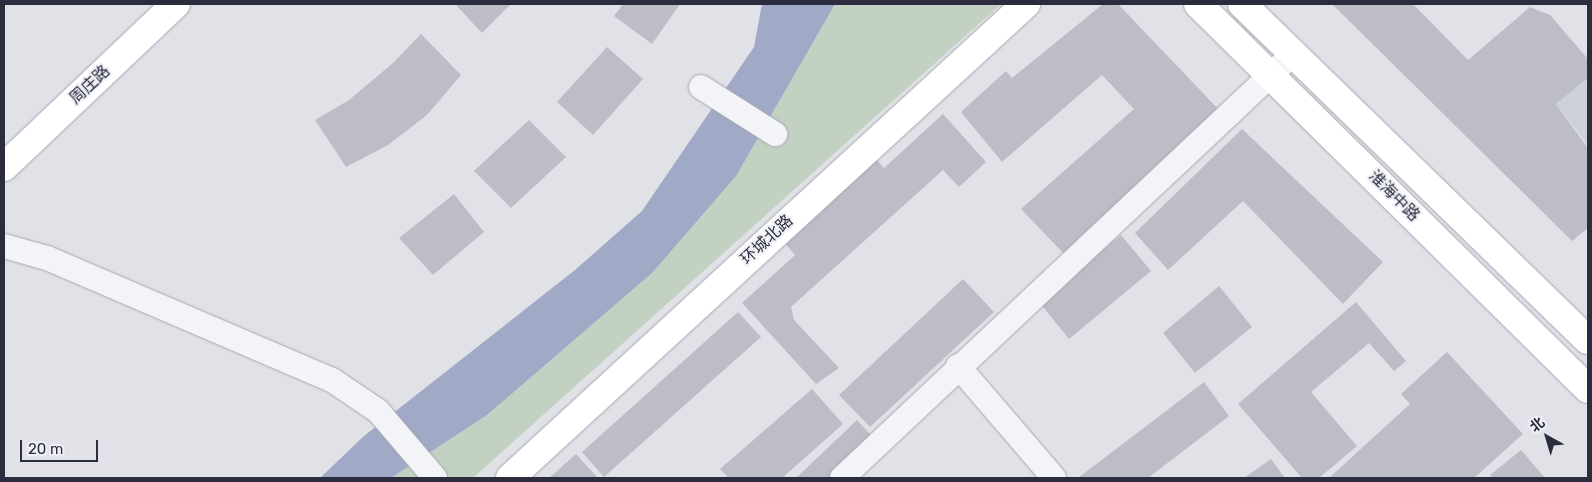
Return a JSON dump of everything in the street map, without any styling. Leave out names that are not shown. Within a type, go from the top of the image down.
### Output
[{"type":"main road","name":"周庄路","points":[[4,167],[176,4]]},
{"type":"main road","name":"环城北路","points":[[510,478],[1026,4]]},
{"type":"main road","name":"淮海中路","points":[[1198,4],[1588,390]]},
{"type":"main road","name":"淮海中路","points":[[1242,4],[1588,340]]},
{"type":"street","points":[[842,478],[958,366],[1272,76],[1293,54]]},
{"type":"street","points":[[701,88],[775,134]]},
{"type":"street","points":[[4,246],[46,258],[332,380],[378,411],[435,478]]},
{"type":"street","points":[[958,366],[1054,478]]},
{"type":"shaded area","points":[[1588,78],[1588,145],[1556,104]]},
{"type":"green space","points":[[826,4],[1001,4],[473,478],[391,478],[487,415],[652,273]]},
{"type":"water","points":[[762,4],[835,4],[736,176],[652,273],[487,415],[391,478],[320,478],[364,436],[575,270],[642,211],[754,47]]},
{"type":"building","points":[[455,4],[511,4],[482,33]]},
{"type":"building","points":[[623,4],[680,4],[652,44],[614,16]]},
{"type":"building","points":[[1103,4],[1118,4],[1222,113],[1064,254],[1021,209],[1134,109],[1102,75],[1002,162],[961,112],[1006,71],[1012,78]]},
{"type":"building","points":[[1332,4],[1413,4],[1468,60],[1530,7],[1550,15],[1588,59],[1588,78],[1556,104],[1588,148],[1588,228],[1572,241]]},
{"type":"building","points":[[421,34],[461,75],[427,115],[388,145],[346,167],[315,120],[349,100],[393,63]]},
{"type":"building","points":[[607,47],[643,79],[593,135],[557,102]]},
{"type":"building","points":[[943,114],[986,162],[959,187],[943,170],[791,307],[794,320],[839,368],[816,384],[742,303],[795,255],[783,241],[875,158],[884,168]]},
{"type":"building","points":[[529,120],[566,157],[511,208],[474,171]]},
{"type":"building","points":[[1242,129],[1383,262],[1343,304],[1243,201],[1168,270],[1135,233]]},
{"type":"building","points":[[454,194],[484,232],[433,275],[399,238]]},
{"type":"building","points":[[1121,235],[1151,271],[1069,339],[1039,302]]},
{"type":"building","points":[[963,279],[994,312],[870,427],[839,395]]},
{"type":"building","points":[[1219,286],[1252,327],[1195,373],[1163,333]]},
{"type":"building","points":[[1356,302],[1406,361],[1394,371],[1369,343],[1311,392],[1357,446],[1319,478],[1302,478],[1238,404]]},
{"type":"building","points":[[738,312],[761,337],[604,477],[582,452]]},
{"type":"building","points":[[1447,352],[1523,434],[1474,478],[1329,478],[1410,404],[1401,394]]},
{"type":"building","points":[[1204,382],[1229,416],[1148,478],[1078,478]]},
{"type":"building","points":[[812,389],[843,424],[782,478],[729,478],[720,469]]},
{"type":"building","points":[[857,420],[872,436],[828,478],[796,478]]},
{"type":"building","points":[[1521,450],[1545,478],[1493,478],[1490,475]]},
{"type":"building","points":[[576,454],[598,478],[549,478]]},
{"type":"building","points":[[1271,459],[1285,478],[1244,478]]}]
